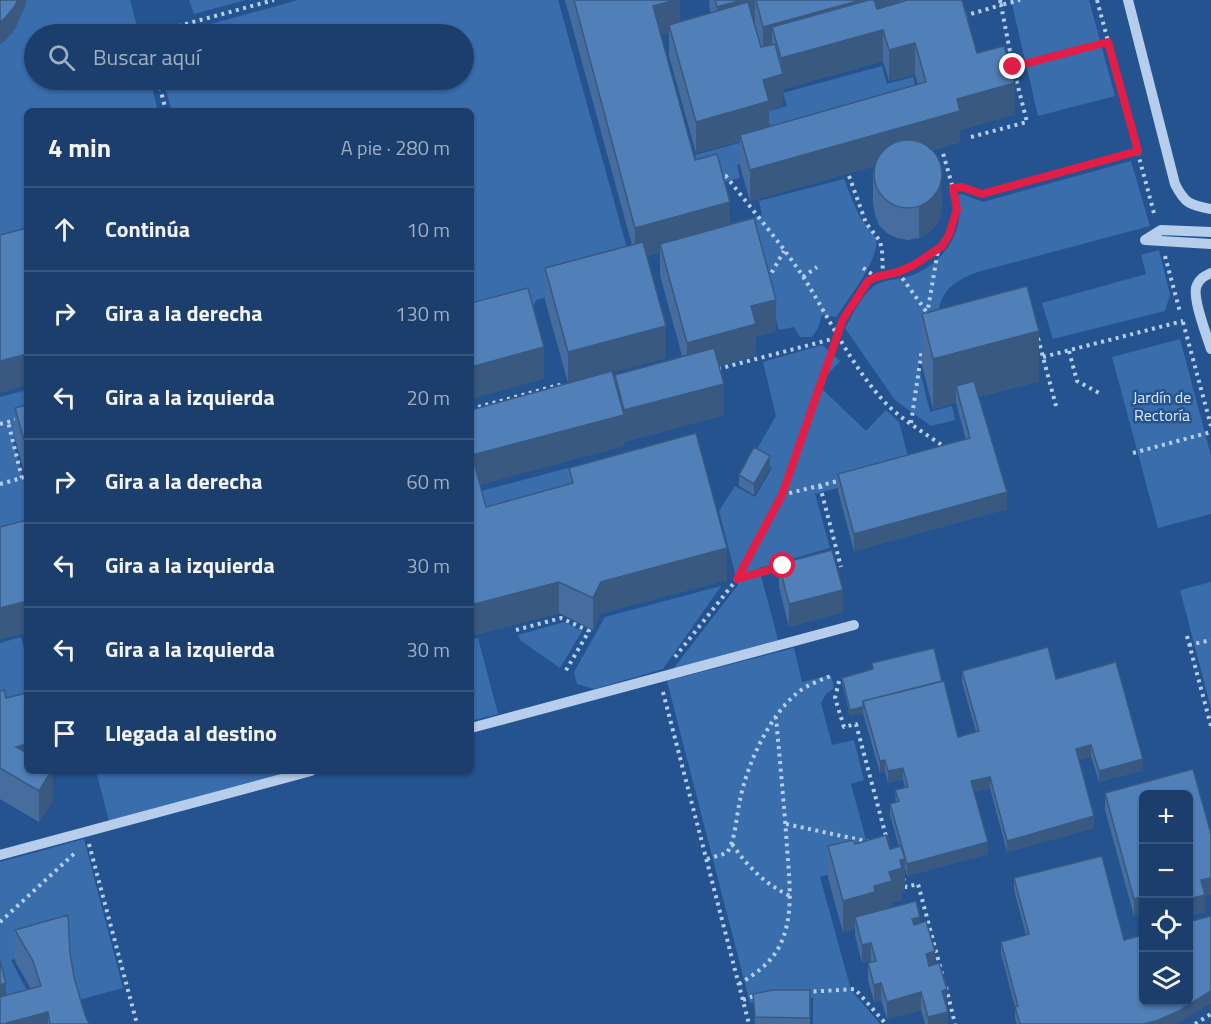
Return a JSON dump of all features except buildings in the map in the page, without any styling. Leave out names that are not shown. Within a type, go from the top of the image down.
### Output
[{"type":"street","points":[[1128,0],[1175,184],[1182,198],[1192,205],[1211,209]]},
{"type":"street","points":[[1160,236],[1211,232]]},
{"type":"street","points":[[1160,236],[1211,244]]},
{"type":"street","points":[[1211,273],[1203,277],[1196,287],[1196,298],[1211,349]]},
{"type":"street","points":[[474,727],[854,625]]},
{"type":"street","points":[[0,855],[300,774]]},
{"type":"path","points":[[186,24],[274,0]]},
{"type":"path","points":[[964,16],[1000,3],[1020,0]]},
{"type":"path","points":[[1097,0],[1211,426]]},
{"type":"path","points":[[971,136],[1027,122],[1000,3]]},
{"type":"path","points":[[1013,67],[1108,42]]},
{"type":"path","points":[[161,90],[165,108]]},
{"type":"path","points":[[749,1024],[660,677],[737,579],[782,495],[843,319],[863,287],[876,277],[898,272],[914,265],[942,246],[949,235],[957,209],[942,150]]},
{"type":"path","points":[[953,188],[962,187],[982,194],[1138,151]]},
{"type":"path","points":[[708,181],[726,176],[803,277],[836,337],[880,397],[891,409],[951,451],[940,454]]},
{"type":"path","points":[[849,176],[866,223],[880,241],[883,275]]},
{"type":"path","points":[[764,286],[784,250]]},
{"type":"path","points":[[926,325],[938,250]]},
{"type":"path","points":[[803,277],[817,267]]},
{"type":"path","points":[[863,268],[876,277]]},
{"type":"path","points":[[898,272],[928,314]]},
{"type":"path","points":[[1043,357],[1183,321]]},
{"type":"path","points":[[1037,334],[1056,406]]},
{"type":"path","points":[[712,371],[836,337]]},
{"type":"path","points":[[911,423],[922,347]]},
{"type":"path","points":[[1069,351],[1077,381],[1101,394]]},
{"type":"path","points":[[474,408],[559,385],[562,396]]},
{"type":"path","points":[[0,424],[24,418]]},
{"type":"path","points":[[0,484],[22,478],[8,422]]},
{"type":"path","points":[[1133,453],[1211,432]]},
{"type":"path","points":[[782,495],[853,477]]},
{"type":"path","points":[[820,486],[841,567]]},
{"type":"path","points":[[826,554],[837,551]]},
{"type":"path","points":[[737,579],[783,566]]},
{"type":"path","points":[[516,630],[561,618],[590,632],[565,672]]},
{"type":"path","points":[[1187,636],[1211,726]]},
{"type":"path","points":[[1189,645],[1211,640]]},
{"type":"path","points":[[706,859],[727,854],[732,844],[744,781],[750,764],[776,718],[797,692],[833,675]]},
{"type":"path","points":[[838,681],[835,698],[838,708],[844,727],[856,724],[888,845]]},
{"type":"path","points":[[1205,704],[1211,703]]},
{"type":"path","points":[[739,984],[760,971],[772,959],[780,946],[790,896],[776,718]]},
{"type":"path","points":[[786,824],[877,843]]},
{"type":"path","points":[[0,922],[88,841],[137,1024]]},
{"type":"path","points":[[732,844],[768,884],[790,896]]},
{"type":"path","points":[[901,870],[906,887],[918,884],[955,1024]]},
{"type":"path","points":[[801,993],[855,989],[886,1024]]},
{"type":"path","points":[[743,1000],[758,995]]},
{"type":"path","points":[[1195,1024],[1211,1014]]},
{"type":"green space","points":[[0,0],[130,0],[136,24],[24,24],[24,90],[153,90],[157,108],[24,108],[24,253],[0,259]]},
{"type":"green space","points":[[189,0],[246,0],[194,14]]},
{"type":"green space","points":[[298,0],[558,0],[634,273],[536,300],[531,313],[474,327],[474,108],[171,108],[166,90],[474,90],[474,24],[211,24]]},
{"type":"green space","points":[[1011,0],[1089,0],[1115,96],[1038,116]]},
{"type":"green space","points":[[882,66],[887,84],[913,77],[923,113],[737,165],[740,178],[704,187],[695,155],[772,134],[766,112],[787,106],[783,93]]},
{"type":"green space","points":[[1131,161],[1150,226],[981,271],[953,285],[945,293],[938,314],[941,357],[918,363],[930,412],[952,406],[955,420],[931,426],[895,400],[845,328],[861,300],[874,286],[922,271],[942,255],[950,244],[959,221],[958,195],[962,194],[983,202]]},
{"type":"green space","points":[[844,179],[860,217],[875,237],[876,248],[873,257],[862,279],[836,317],[822,315],[812,337],[800,337],[794,327],[779,330],[757,246],[745,249],[737,222],[762,215],[759,201]]},
{"type":"green space","points":[[1159,250],[1170,295],[1165,311],[1053,339],[1042,303],[1146,274],[1141,255]]},
{"type":"green space","name":"Jardín de Rectoría","points":[[1180,339],[1211,456],[1211,514],[1158,528],[1112,357]]},
{"type":"green space","points":[[822,345],[840,361],[818,385],[866,431],[886,410],[899,422],[911,468],[815,494],[830,548],[759,568],[778,640],[673,669],[738,585],[719,511],[735,486],[755,497],[772,468],[753,456],[776,416],[763,362]]},
{"type":"green space","points":[[24,391],[24,434],[12,438],[24,482],[24,549],[0,555],[0,397]]},
{"type":"green space","points":[[687,436],[486,538],[474,493]]},
{"type":"green space","points":[[1211,582],[1211,708],[1180,590]]},
{"type":"green space","points":[[721,586],[663,669],[594,689],[577,684],[574,672],[605,617]]},
{"type":"green space","points":[[564,622],[582,631],[560,668],[520,640],[518,635]]},
{"type":"green space","points":[[21,637],[24,649],[24,719],[0,717],[0,643]]},
{"type":"green space","points":[[478,638],[498,714],[474,720],[474,639]]},
{"type":"green space","points":[[794,648],[802,682],[831,675],[834,688],[826,694],[821,703],[832,745],[854,740],[864,780],[851,784],[872,862],[820,877],[851,990],[880,1024],[813,1024],[813,998],[773,997],[750,1003],[667,681]]},
{"type":"green space","points":[[97,774],[285,774],[109,821]]},
{"type":"green space","points":[[84,839],[123,988],[75,1001],[70,944],[11,960],[35,1006],[11,1024],[0,989],[0,862]]},
{"type":"route","points":[[783,566],[737,579],[782,495],[843,319],[868,281],[914,265],[942,246],[949,235],[957,209],[953,188],[962,187],[982,194],[1138,151],[1108,42],[1013,67]]}]
